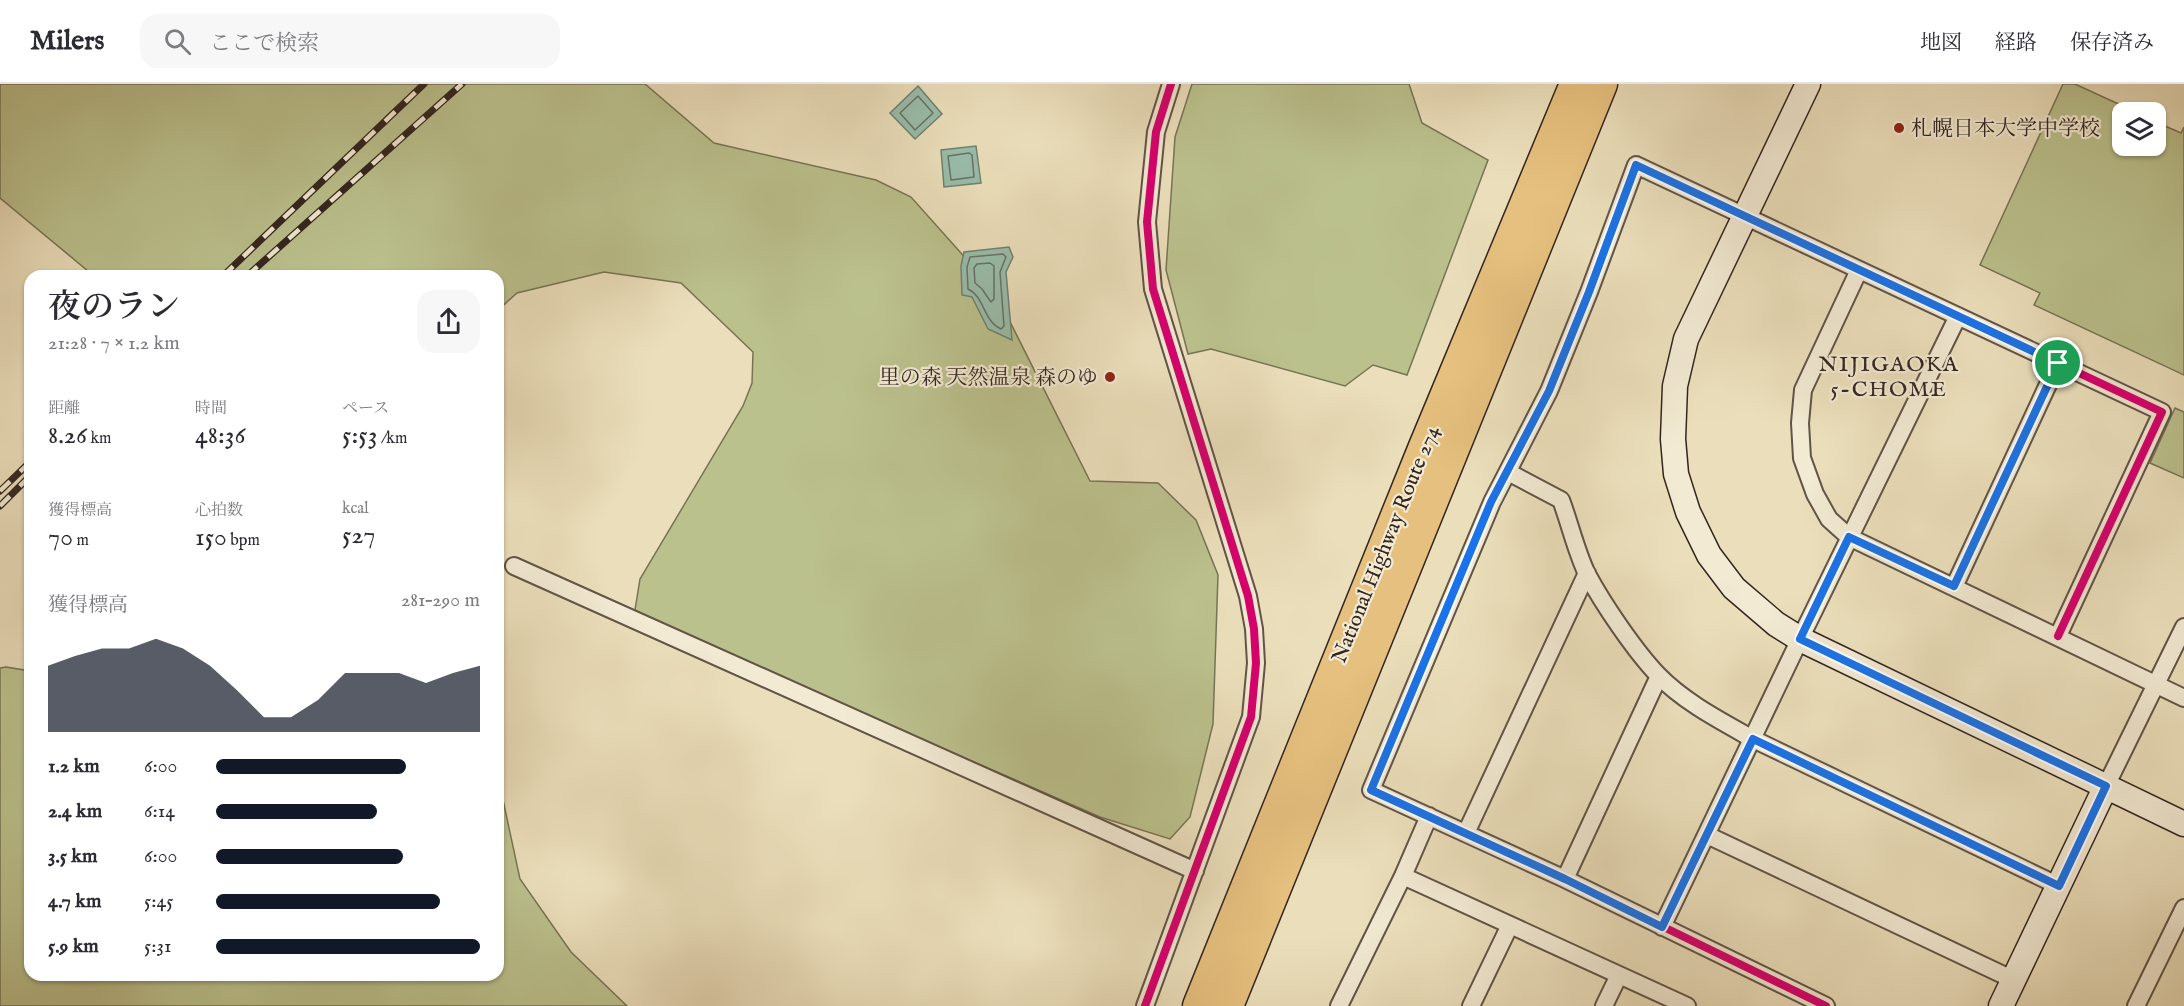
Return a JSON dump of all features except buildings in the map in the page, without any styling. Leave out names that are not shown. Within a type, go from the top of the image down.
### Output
[{"type":"highway","name":"National Highway Route 274","points":[[1198,1006],[1419,460],[1575,84]]},
{"type":"highway","name":"National Highway Route 274","points":[[1228,1006],[1602,84]]},
{"type":"street","points":[[1145,1006],[1251,717],[1256,663],[1254,629],[1248,596],[1153,289],[1147,222],[1156,132],[1171,84]]},
{"type":"street","points":[[1808,84],[1686,339],[1675,386],[1673,439],[1676,474],[1688,512],[1709,555],[1734,588],[1776,624],[1800,639],[2184,824]]},
{"type":"street","points":[[1826,1006],[1565,879],[1371,790],[1491,502],[1549,391],[1636,165],[2162,412],[2058,636]]},
{"type":"street","points":[[1859,270],[1803,390],[1800,423],[1802,458],[1815,494],[1829,519],[1849,537],[2184,698]]},
{"type":"street","points":[[1662,927],[1958,316]]},
{"type":"street","points":[[1954,586],[2058,363]]},
{"type":"street","points":[[1508,472],[1561,500],[1587,573],[1638,651],[1659,676],[1706,713],[1753,739],[2059,886]]},
{"type":"street","points":[[514,566],[1195,871]]},
{"type":"street","points":[[1466,833],[1587,573]]},
{"type":"street","points":[[2001,1006],[2184,627]]},
{"type":"street","points":[[1565,879],[1659,676]]},
{"type":"street","points":[[1339,1006],[1430,816]]},
{"type":"street","points":[[1707,835],[2014,980]]},
{"type":"street","points":[[1403,876],[1687,1006]]},
{"type":"street","points":[[2136,1006],[2184,908]]},
{"type":"street","points":[[1471,1006],[1510,925]]},
{"type":"street","points":[[1604,1006],[1619,975]]},
{"type":"green space","points":[[0,84],[645,84],[714,143],[876,180],[911,197],[994,290],[1090,481],[1158,483],[1196,520],[1218,575],[1213,724],[1190,817],[1170,839],[1100,817],[800,686],[665,634],[635,610],[640,579],[743,406],[752,383],[753,352],[681,283],[604,272],[517,293],[504,305],[504,270],[87,270],[0,198]]},
{"type":"green space","points":[[1192,84],[1409,84],[1422,123],[1488,160],[1407,375],[1373,365],[1345,386],[1211,349],[1188,354],[1166,270],[1175,137]]},
{"type":"green space","points":[[2063,84],[2075,84],[2114,102],[2112,102],[2112,156],[2166,156],[2166,126],[2181,133],[2184,127],[2184,375],[2034,305],[2040,293],[1980,265]]},
{"type":"green space","points":[[2175,408],[2184,412],[2184,478],[2150,463]]},
{"type":"green space","points":[[0,668],[24,670],[24,981],[504,981],[504,805],[520,879],[571,952],[627,1006],[0,1006]]},
{"type":"water","points":[[918,86],[942,114],[915,139],[890,113]]},
{"type":"water","points":[[976,146],[981,183],[944,187],[941,150]]},
{"type":"water","points":[[1009,247],[1013,257],[1006,272],[1012,340],[988,329],[972,297],[962,295],[961,266],[964,252]]},
{"type":"railway","points":[[229,270],[424,84]]},
{"type":"railway","points":[[254,270],[462,84]]},
{"type":"railway","points":[[0,491],[24,468]]},
{"type":"railway","points":[[0,506],[24,482]]},
{"type":"cycle path","points":[[1145,1006],[1251,717],[1256,663],[1254,629],[1248,596],[1153,289],[1147,222],[1156,132],[1171,84]]},
{"type":"cycle path","points":[[1826,1006],[1565,879],[1371,790],[1492,502],[1549,391],[1636,165],[2162,412],[2058,636]]},
{"type":"place","name":"札幌日本大学中学校","points":[[1899,128]]},
{"type":"place","name":"里の森 天然温泉 森のゆ","points":[[1110,377]]},
{"type":"district","name":"NIJIGAOKA 5-CHOME","points":[[1889,376]]},
{"type":"route","points":[[1636,165],[2058,363],[1954,586],[1849,537],[1800,639],[2106,786],[2059,886],[1753,739],[1662,927],[1565,879],[1371,790],[1491,502],[1549,391],[1636,165]]}]
